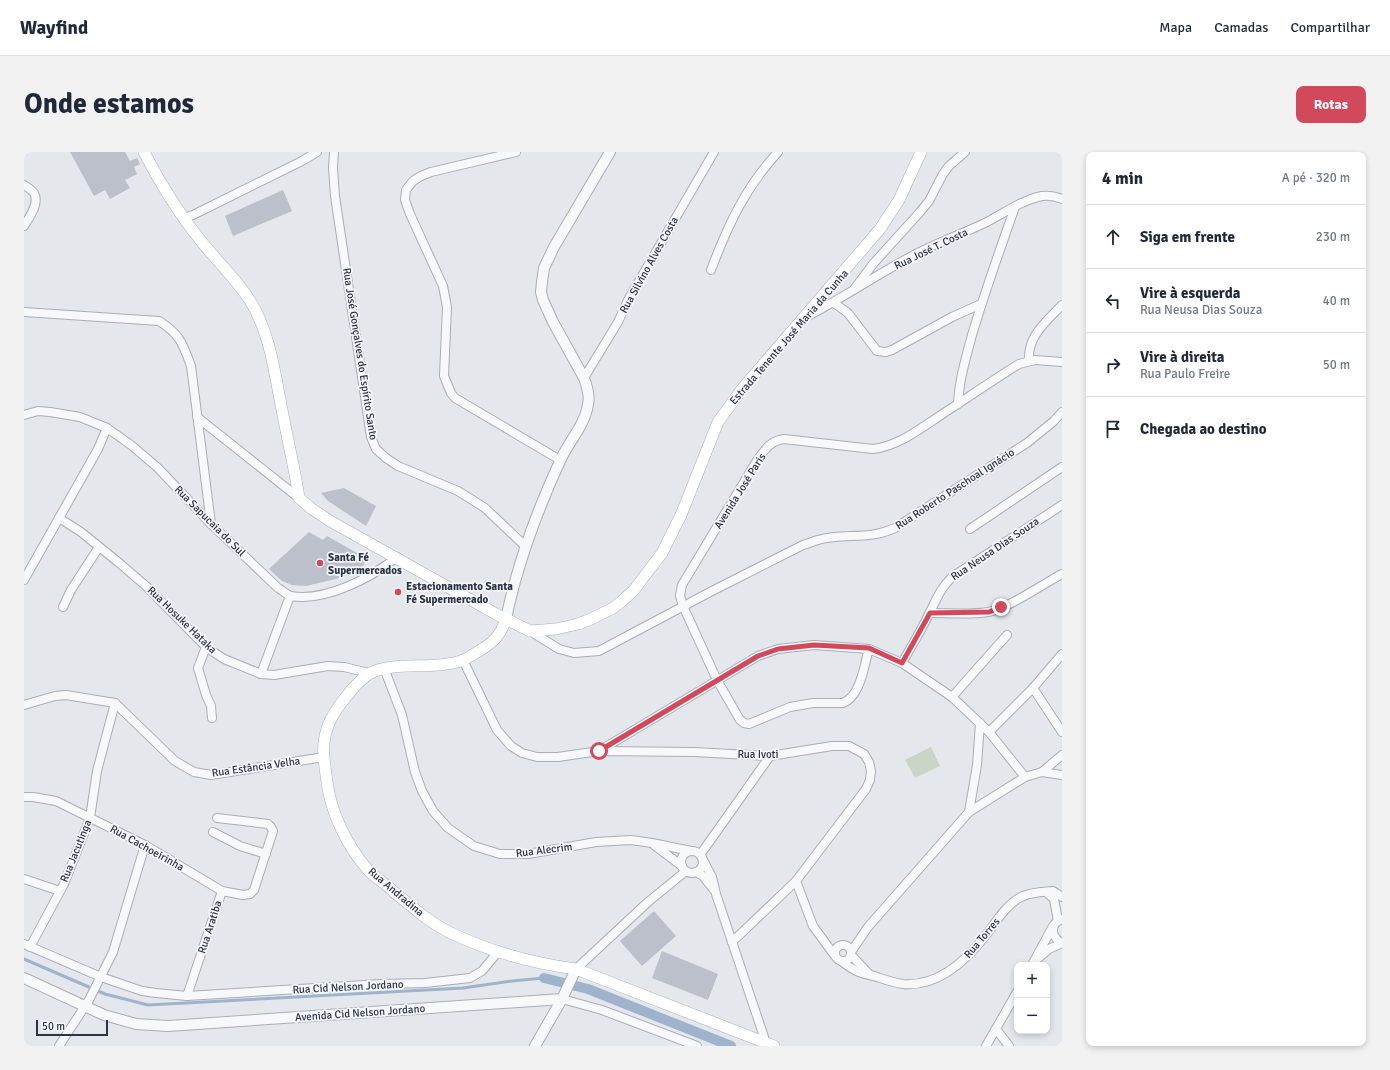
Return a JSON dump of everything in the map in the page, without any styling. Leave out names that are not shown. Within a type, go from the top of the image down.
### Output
[{"type":"main road","points":[[144,152],[156,175],[184,218],[250,300],[260,321],[268,342],[299,498],[330,521],[530,631]]},
{"type":"main road","name":"Estrada Tenente José Maria da Cunha","points":[[530,631],[556,629],[591,619],[613,608],[634,590],[662,552],[681,515],[718,422],[742,389],[880,229],[899,200],[921,152]]},
{"type":"main road","name":"Rua Andradina","points":[[506,619],[501,631],[491,644],[463,660],[444,664],[384,668],[370,673],[360,681],[350,691],[331,720],[324,738],[324,756],[328,794],[342,831],[355,853],[369,870],[419,913],[449,932],[498,952],[573,973]]},
{"type":"main road","points":[[573,973],[770,1044]]},
{"type":"street","points":[[184,218],[295,165],[317,152]]},
{"type":"street","name":"Rua José Gonçalves do Espírito Santo","points":[[334,152],[333,168],[335,196],[371,437],[376,449],[398,466],[458,491],[485,508],[525,546]]},
{"type":"street","points":[[516,152],[421,176],[413,181],[406,190],[405,200],[443,286],[446,298],[447,307],[444,376],[451,393],[456,398],[560,460]]},
{"type":"street","points":[[506,619],[525,546],[560,460],[583,422],[589,404],[587,386],[584,378],[553,322],[543,300],[541,292],[544,268],[554,247],[610,152]]},
{"type":"street","name":"Rua Silvino Alves Costa","points":[[584,378],[618,322],[628,300],[714,152]]},
{"type":"street","points":[[711,270],[720,244],[743,198],[753,182],[778,152]]},
{"type":"street","points":[[854,290],[873,264],[929,201],[942,174],[965,152]]},
{"type":"street","points":[[24,185],[34,193],[36,200],[32,214],[24,226]]},
{"type":"street","name":"Rua José T. Costa","points":[[804,318],[834,303],[912,255],[958,236],[1015,207],[1041,196],[1055,196],[1062,199]]},
{"type":"street","points":[[958,404],[958,390],[961,375],[981,304],[1015,207]]},
{"type":"street","points":[[834,303],[848,313],[875,349],[880,352],[892,350],[952,317],[981,304]]},
{"type":"street","points":[[1029,361],[1029,349],[1032,339],[1062,305]]},
{"type":"street","points":[[24,312],[159,321],[169,327],[177,335],[183,345],[191,366],[211,524]]},
{"type":"street","name":"Avenida José Paris","points":[[683,606],[680,596],[682,585],[756,462],[768,445],[784,439],[872,449],[883,448],[901,440],[1012,368],[1029,361],[1040,360],[1062,362]]},
{"type":"street","name":"Rua Sapucaia do Sul","points":[[24,415],[38,411],[80,417],[107,428],[132,445],[158,468],[211,524],[278,588],[290,596]]},
{"type":"street","name":"Rua Roberto Paschoal Ignácio","points":[[683,606],[803,545],[818,540],[885,533],[895,528],[1027,443],[1054,421],[1062,412]]},
{"type":"street","points":[[197,417],[299,498]]},
{"type":"street","points":[[24,580],[98,449],[107,428]]},
{"type":"street","points":[[970,529],[1062,467]]},
{"type":"street","name":"Rua Neusa Dias Souza","points":[[902,663],[930,613],[943,586],[952,576],[1062,505]]},
{"type":"street","name":"Rua Hosuke Hataka","points":[[59,518],[81,532],[118,562],[146,586],[206,647],[229,661],[261,674],[274,675],[328,666],[344,667],[370,673]]},
{"type":"street","points":[[63,607],[71,590],[99,547]]},
{"type":"street","points":[[261,674],[290,596],[312,596],[358,583],[383,568],[396,557]]},
{"type":"street","points":[[930,613],[989,612],[1062,574]]},
{"type":"street","points":[[530,631],[567,651],[574,653],[599,651],[683,606],[717,680],[740,720],[749,724],[790,706],[843,703],[847,701],[854,696],[858,688],[869,648]]},
{"type":"street","points":[[952,697],[1007,635]]},
{"type":"street","points":[[599,751],[758,656],[778,649],[814,645],[869,648],[902,663],[952,697],[989,732],[1025,777]]},
{"type":"street","points":[[206,647],[198,668],[211,706],[212,718]]},
{"type":"street","points":[[989,732],[1033,688],[1062,654]]},
{"type":"street","name":"Rua Ivoti","points":[[463,660],[497,730],[511,746],[522,753],[537,758],[558,757],[599,751],[694,752],[770,756],[832,746],[849,746],[864,754],[869,762],[871,771],[870,780],[866,789],[796,881],[732,942]]},
{"type":"street","name":"Rua Alecrim","points":[[384,668],[402,715],[415,772],[422,792],[433,811],[448,828],[474,846],[500,854],[528,854],[612,841],[630,840],[691,851]]},
{"type":"street","points":[[1033,688],[1062,732]]},
{"type":"street","points":[[24,705],[56,696],[66,695],[115,703]]},
{"type":"street","name":"Rua Estância Velha","points":[[115,703],[175,761],[194,772],[211,775],[324,756]]},
{"type":"street","name":"Rua Jacutinga","points":[[27,946],[60,891],[90,818],[97,771],[115,703]]},
{"type":"street","points":[[969,812],[977,765],[980,723]]},
{"type":"street","points":[[868,927],[835,951],[838,959],[848,960],[868,927],[969,812],[1025,777],[1042,772],[1062,755]]},
{"type":"street","points":[[696,872],[702,867],[701,856],[770,756]]},
{"type":"street","points":[[1042,772],[1062,775]]},
{"type":"street","name":"Rua Cachoeirinha","points":[[24,797],[56,801],[145,845],[222,890]]},
{"type":"street","name":"Rua Aratiba","points":[[187,996],[222,890],[243,895],[253,892],[273,831],[272,827],[268,824],[217,818]]},
{"type":"street","points":[[213,832],[240,846],[266,854]]},
{"type":"street","name":"Rua Alecrim","points":[[652,843],[684,869]]},
{"type":"street","points":[[58,1046],[87,1003],[113,952],[145,845]]},
{"type":"street","points":[[716,894],[703,876],[696,872],[693,873],[684,869],[681,863],[682,856],[688,851],[696,852],[701,856],[712,877],[732,942],[770,1044]]},
{"type":"street","points":[[535,1046],[564,995],[573,973],[684,869]]},
{"type":"street","points":[[24,879],[60,891]]},
{"type":"street","name":"Rua Torres","points":[[796,881],[813,926],[838,959],[861,973],[889,982],[904,984],[931,980],[954,968],[972,953],[1008,906],[1023,896],[1053,891],[1062,897]]},
{"type":"street","points":[[1034,962],[1058,922],[1054,900],[1046,892]]},
{"type":"street","points":[[1058,922],[1053,930],[1055,939],[1062,943]]},
{"type":"street","points":[[820,935],[826,940],[848,948],[851,954]]},
{"type":"street","points":[[1034,962],[1049,949],[1062,943]]},
{"type":"street","points":[[27,946],[100,979],[142,991],[187,996]]},
{"type":"street","name":"Rua Cid Nelson Jordano","points":[[187,996],[381,984],[425,983],[470,978],[482,971],[498,952]]},
{"type":"street","name":"Rua Torres","points":[[851,954],[869,975]]},
{"type":"street","name":"Avenida Cid Nelson Jordano","points":[[24,978],[87,1003],[104,1015],[136,1024],[168,1026],[564,995],[697,1046]]},
{"type":"street","points":[[986,1046],[1014,997]]},
{"type":"street","points":[[996,1029],[1009,1046]]},
{"type":"green space","points":[[931,747],[940,766],[915,778],[905,760]]},
{"type":"building","points":[[70,152],[125,152],[130,161],[137,158],[140,164],[134,167],[137,174],[125,180],[130,188],[110,199],[105,190],[94,196]]},
{"type":"building","points":[[283,190],[292,211],[233,236],[225,216]]},
{"type":"building","points":[[344,488],[376,506],[366,526],[328,501],[321,493]]},
{"type":"building","name":"Santa Fé Supermercados","points":[[309,532],[323,540],[327,536],[366,558],[363,567],[358,571],[336,579],[306,586],[292,585],[282,581],[269,569]]},
{"type":"building","points":[[654,911],[676,936],[642,966],[620,941]]},
{"type":"building","points":[[662,951],[718,974],[708,1000],[652,978]]},
{"type":"waterway","points":[[24,959],[105,994],[148,1005],[463,988],[544,978]]},
{"type":"waterway","points":[[544,978],[588,989],[731,1046]]},
{"type":"place","name":"Santa Fé Supermercados","points":[[320,563]]},
{"type":"place","name":"Estacionamento Santa Fé Supermercado","points":[[398,592]]},
{"type":"route","points":[[599,751],[758,656],[778,649],[814,645],[869,648],[902,663],[930,613],[989,612],[1001,607]]}]
